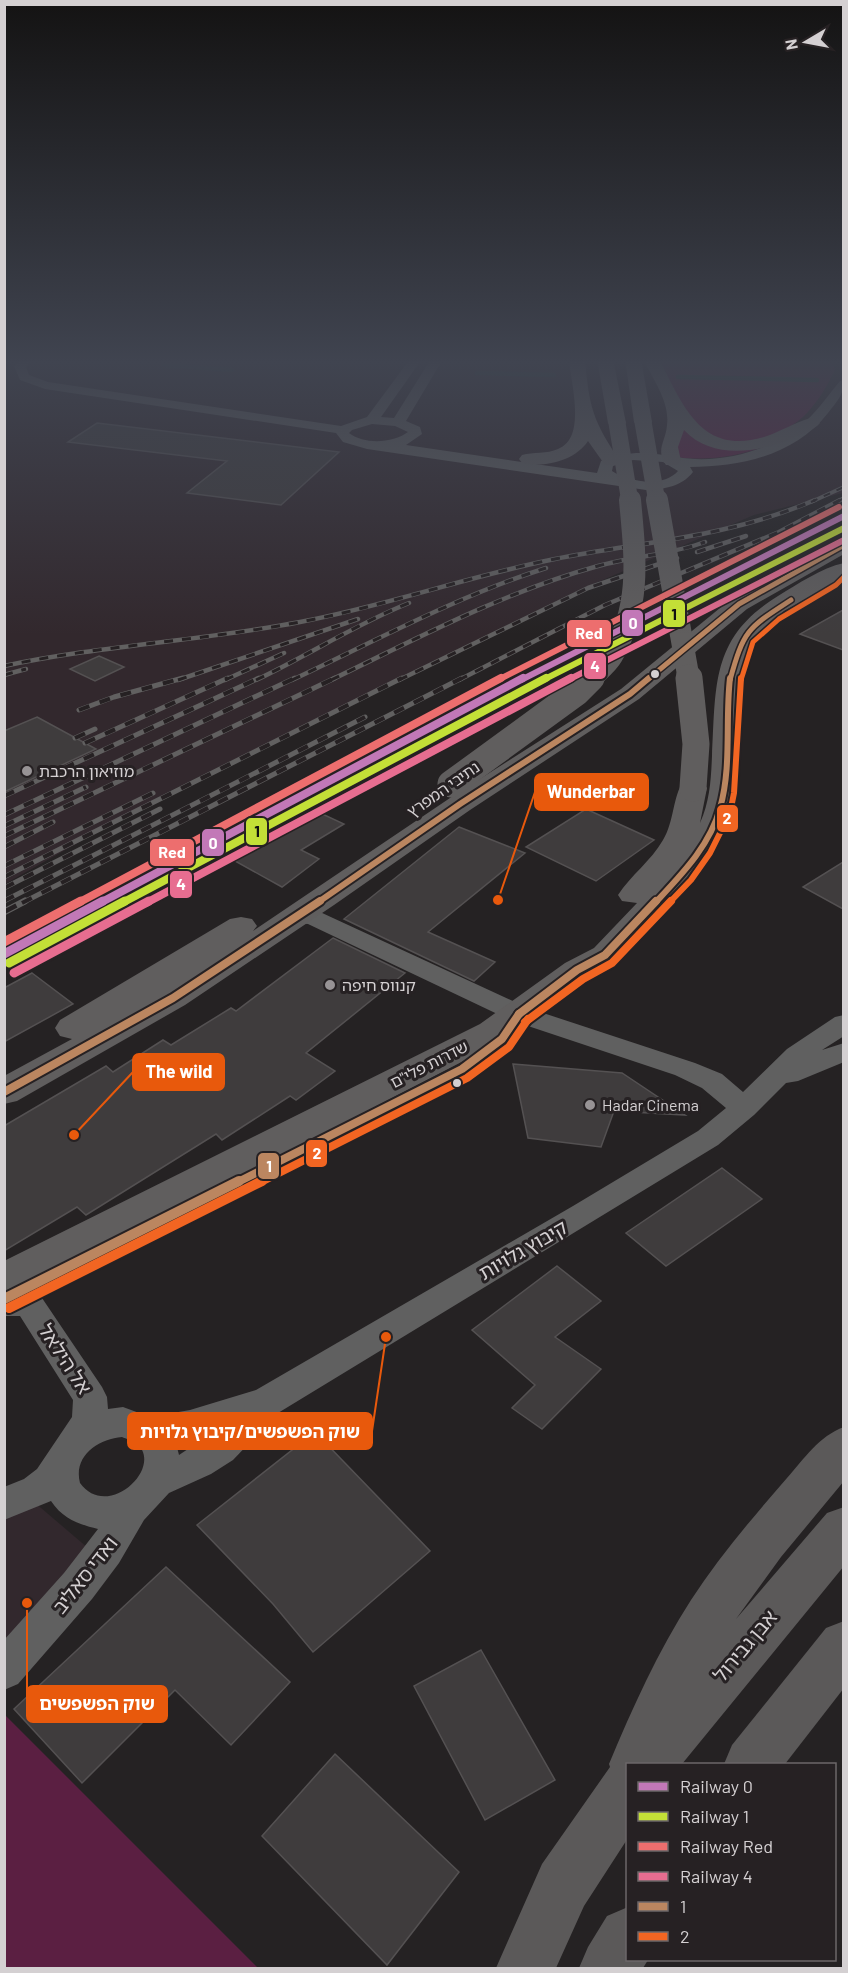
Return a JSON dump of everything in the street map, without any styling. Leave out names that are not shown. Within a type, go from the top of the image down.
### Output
[{"type":"highway","points":[[528,459],[558,456],[571,451]]},
{"type":"highway","points":[[603,451],[611,461]]},
{"type":"highway","name":"נתיבי המפרץ","points":[[4,1065],[157,979],[292,894],[451,784],[577,692],[611,658],[632,602],[636,576],[630,501],[622,451]]},
{"type":"highway","points":[[577,970],[608,921],[660,865],[675,844],[686,822],[693,788],[696,744],[693,702],[648,451]]},
{"type":"highway","points":[[669,451],[672,461]]},
{"type":"highway","points":[[4,1092],[173,998],[460,804],[630,693],[739,603],[843,545]]},
{"type":"highway","name":"שדרות פלי\"ם","points":[[4,1280],[482,1037],[519,1014],[577,970],[605,955],[683,873],[702,847],[720,810],[724,791],[732,669],[744,636],[773,610],[843,569]]},
{"type":"street","points":[[422,451],[654,485],[678,481],[684,476],[758,465],[796,451]]},
{"type":"street","points":[[486,451],[558,462],[611,461],[633,456],[672,461],[720,461],[767,451]]},
{"type":"street","points":[[611,461],[603,468],[604,472],[615,480]]},
{"type":"street","points":[[672,461],[684,468],[684,476]]},
{"type":"street","points":[[294,917],[312,917],[519,1014],[685,1069],[712,1082],[744,1108]]},
{"type":"street","name":"קיבוץ גלויות","points":[[150,1432],[190,1425],[266,1402],[603,1203],[708,1138],[744,1108],[797,1055],[843,1023]]},
{"type":"street","name":"קיבוץ גלויות","points":[[769,1083],[807,1065],[843,1052]]},
{"type":"street","name":"אל הילאל","points":[[4,1303],[25,1304],[31,1307],[90,1397],[92,1404],[89,1419],[70,1451]]},
{"type":"street","name":"קיבוץ גלויות","points":[[147,1492],[220,1449],[266,1402]]},
{"type":"street","points":[[4,1504],[40,1490],[55,1476],[70,1451],[92,1429],[108,1424],[123,1422],[137,1425],[150,1432],[158,1442],[163,1455],[163,1468],[147,1492],[121,1510],[104,1513],[87,1511],[74,1504],[64,1493],[60,1481],[70,1451]]},
{"type":"street","points":[[639,1763],[682,1668],[718,1602],[759,1545],[843,1447]]},
{"type":"street","name":"ואדי סאליב","points":[[4,1670],[64,1605],[103,1556],[118,1533],[127,1513],[147,1492]]},
{"type":"street","name":"אבן גבירול","points":[[646,1763],[843,1529]]},
{"type":"street","points":[[752,1763],[843,1646]]},
{"type":"street","points":[[796,1709],[843,1664]]},
{"type":"street","name":"אבן גבירול","points":[[526,1968],[562,1885],[626,1788]]},
{"type":"street","points":[[609,1968],[626,1939]]},
{"type":"shaded area","points":[[5,451],[843,451],[843,493],[754,515],[575,592],[168,792],[5,884]]},
{"type":"shaded area","points":[[677,451],[752,451],[715,458],[676,457]]},
{"type":"shaded area","points":[[27,1496],[95,1554],[5,1652],[5,1504]]},
{"type":"shaded area","points":[[5,1715],[258,1968],[5,1968]]},
{"type":"building","points":[[144,451],[339,452],[281,505],[187,493],[227,461]]},
{"type":"building","points":[[843,610],[843,650],[800,634]]},
{"type":"building","points":[[99,656],[124,667],[95,681],[70,669]]},
{"type":"building","name":"מוזיאון הרכבת","points":[[37,717],[96,749],[4,792],[4,731]]},
{"type":"building","points":[[586,809],[654,840],[596,881],[526,847]]},
{"type":"building","points":[[318,812],[344,824],[301,850],[319,859],[282,887],[235,861]]},
{"type":"building","points":[[459,827],[525,853],[428,932],[495,962],[474,981],[344,919]]},
{"type":"building","points":[[843,862],[843,909],[803,887]]},
{"type":"building","points":[[333,938],[405,973],[306,1053],[335,1071],[296,1100],[290,1096],[222,1140],[216,1134],[86,1215],[77,1207],[4,1251],[4,1126],[106,1066],[113,1072],[163,1040],[171,1045],[231,1008],[236,1011]]},
{"type":"building","points":[[32,973],[73,1004],[4,1042],[4,988]]},
{"type":"building","name":"Hadar Cinema","points":[[513,1064],[622,1073],[685,1115],[614,1111],[601,1147],[528,1138]]},
{"type":"building","points":[[722,1168],[762,1199],[666,1266],[626,1233]]},
{"type":"building","points":[[557,1266],[601,1301],[555,1337],[601,1369],[542,1429],[512,1408],[535,1385],[472,1330]]},
{"type":"building","points":[[315,1432],[430,1551],[313,1652],[273,1604],[197,1525]]},
{"type":"building","points":[[166,1567],[290,1682],[231,1745],[175,1690],[82,1783],[14,1709]]},
{"type":"building","points":[[481,1650],[555,1780],[485,1820],[414,1686]]},
{"type":"building","points":[[335,1754],[459,1872],[387,1965],[262,1836]]},
{"type":"railway","points":[[811,502],[844,487]]},
{"type":"railway","points":[[837,502],[844,498]]},
{"type":"railway","points":[[4,666],[78,653],[300,622],[555,559],[718,531],[782,513],[815,500]]},
{"type":"railway","points":[[459,680],[605,605],[779,532],[840,500]]},
{"type":"railway","points":[[697,552],[746,536]]},
{"type":"railway","points":[[331,680],[429,632],[529,589],[598,566],[678,550],[705,542]]},
{"type":"railway","points":[[399,680],[588,588],[677,558]]},
{"type":"railway","points":[[292,680],[449,605],[546,568]]},
{"type":"railway","points":[[256,680],[409,603]]},
{"type":"railway","points":[[178,680],[358,619]]},
{"type":"railway","points":[[225,680],[284,653]]},
{"type":"railway","points":[[4,675],[26,669]]},
{"type":"railway","points":[[79,710],[114,697],[183,678]]},
{"type":"railway","points":[[85,743],[228,678]]},
{"type":"railway","points":[[4,796],[259,678]]},
{"type":"railway","points":[[4,815],[295,678]]},
{"type":"railway","points":[[4,836],[335,678]]},
{"type":"railway","points":[[4,877],[402,678]]},
{"type":"railway","points":[[22,903],[462,678]]},
{"type":"railway","points":[[4,901],[365,717]]},
{"type":"railway","points":[[75,738],[95,729]]},
{"type":"railway","points":[[4,826],[86,787]]},
{"type":"railway","points":[[4,866],[153,793]]},
{"type":"railway","points":[[4,888],[160,809]]},
{"type":"railway","points":[[4,847],[53,822]]},
{"type":"railway","points":[[4,912],[25,901]]},
{"type":"rail line","name":"Red","points":[[4,942],[501,678],[839,507]]},
{"type":"rail line","name":"0","points":[[4,954],[506,687],[844,516]]},
{"type":"rail line","name":"1","points":[[9,963],[511,696],[844,528]]},
{"type":"rail line","name":"4","points":[[14,973],[516,706],[844,540]]},
{"type":"transit line","name":"1","points":[[4,1092],[173,998],[323,899],[460,804],[630,694],[739,604],[844,545]]},
{"type":"transit line","name":"2","points":[[525,1022],[583,979],[612,963],[691,880],[710,853],[730,813],[734,793],[740,682],[753,642],[779,619],[836,585],[844,577]]},
{"type":"transit line","name":"1","points":[[519,1014],[577,970],[605,955],[683,873],[702,847],[720,810],[724,791],[730,680],[738,650],[744,636],[758,622],[791,600]]},
{"type":"transit line","name":"1","points":[[4,1299],[462,1069],[502,1039],[519,1014]]},
{"type":"transit line","name":"2","points":[[9,1308],[467,1078],[509,1047],[528,1019]]},
{"type":"place","name":"מוזיאון הרכבת","points":[[27,771]]},
{"type":"place","name":"Wunderbar","points":[[498,900]]},
{"type":"place","name":"קנווס חיפה","points":[[330,985]]},
{"type":"place","name":"Hadar Cinema","points":[[590,1105]]},
{"type":"place","name":"The wild","points":[[74,1135]]},
{"type":"place","name":"שוק הפשפשים/קיבוץ גלויות","points":[[386,1337]]},
{"type":"place","name":"שוק הפשפשים","points":[[27,1603]]}]
